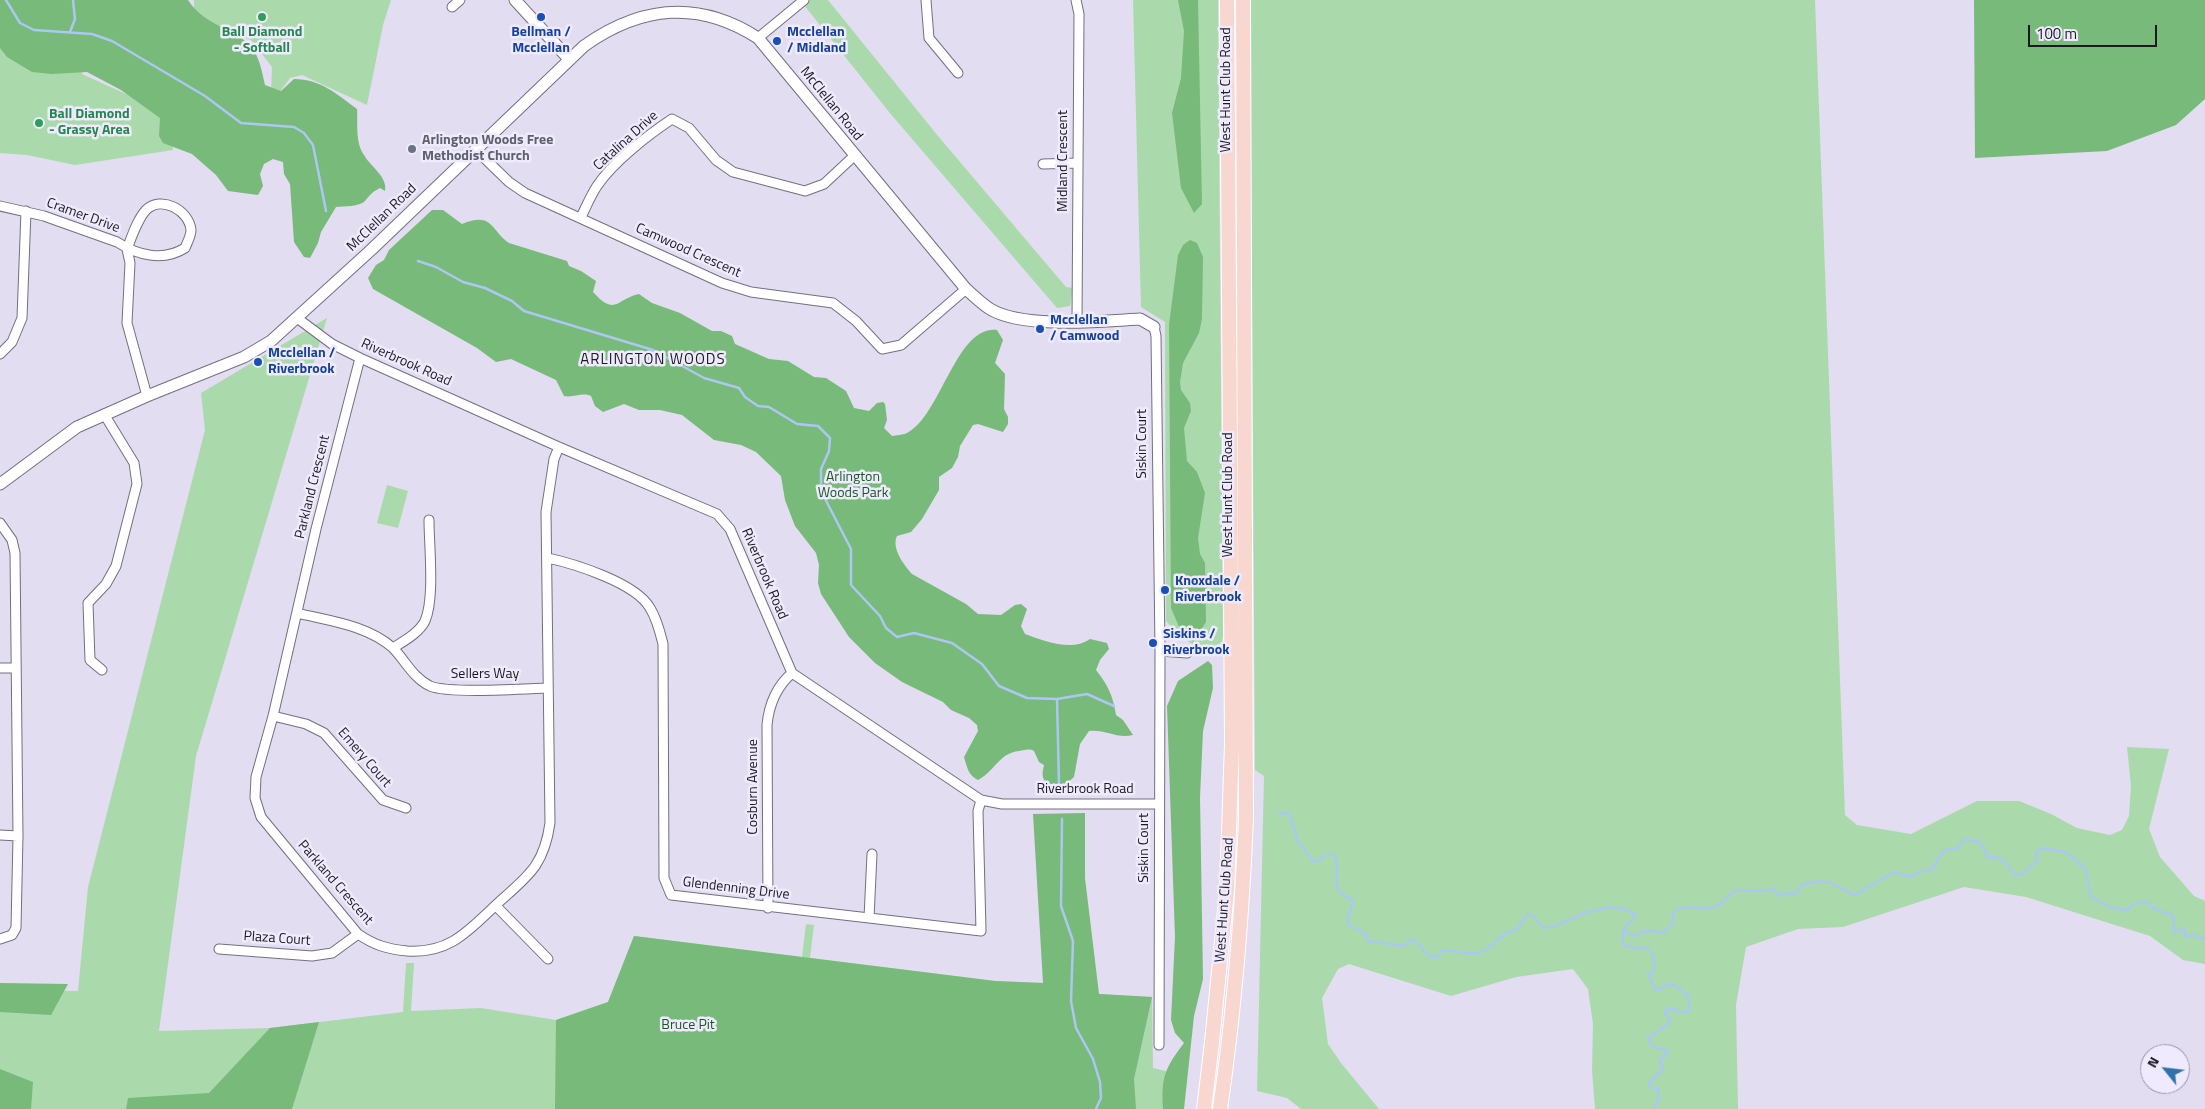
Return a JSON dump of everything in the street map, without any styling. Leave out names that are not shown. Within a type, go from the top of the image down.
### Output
[{"type":"main road","name":"West Hunt Club Road","points":[[1204,1109],[1225,914],[1232,742],[1226,0]]},
{"type":"main road","name":"West Hunt Club Road","points":[[1220,1109],[1229,1044],[1241,926],[1247,811],[1242,0]]},
{"type":"street","points":[[452,7],[460,0]]},
{"type":"street","points":[[515,0],[569,59]]},
{"type":"street","points":[[758,38],[804,0]]},
{"type":"street","points":[[926,0],[929,38],[958,73]]},
{"type":"street","name":"Midland Crescent","points":[[1076,0],[1079,14],[1077,321]]},
{"type":"street","name":"McClellan Road","points":[[0,484],[78,427],[104,414],[244,357],[271,341],[371,250],[569,59],[610,27],[647,10],[668,6],[707,9],[727,16],[744,26],[758,38],[966,290],[991,309],[1009,317],[1029,320],[1140,320],[1154,327]]},
{"type":"street","name":"Catalina Drive","points":[[581,217],[597,186],[610,171],[658,128],[672,119],[689,128],[716,160],[733,172],[805,191],[824,184],[854,156]]},
{"type":"street","name":"Camwood Crescent","points":[[475,149],[509,182],[525,193],[722,283],[751,292],[805,298],[833,304],[856,321],[882,349],[901,344],[966,290]]},
{"type":"street","points":[[1043,164],[1078,163]]},
{"type":"street","points":[[165,204],[181,210],[191,229],[189,239],[184,248],[174,254],[153,256],[127,249],[147,209],[155,205],[165,204]]},
{"type":"street","name":"Cramer Drive","points":[[0,206],[26,212],[117,242],[127,249],[130,263],[127,323],[147,396]]},
{"type":"street","points":[[0,354],[12,342],[22,318],[26,212]]},
{"type":"street","name":"Riverbrook Road","points":[[297,318],[332,344],[360,358],[559,447],[717,514],[730,528],[792,673],[981,800],[1002,804],[1159,804]]},
{"type":"street","name":"Siskin Court","points":[[1154,327],[1156,336],[1160,651],[1159,1045]]},
{"type":"street","name":"Parkland Crescent","points":[[360,358],[273,716],[256,777],[255,798],[261,817],[358,934],[375,946],[389,949],[427,951],[455,941],[526,878],[540,862],[547,844],[550,823],[546,512],[554,459],[559,447]]},
{"type":"street","points":[[102,670],[90,660],[88,603],[106,584],[116,566],[137,484],[134,463],[104,414]]},
{"type":"street","points":[[393,648],[412,637],[424,622],[430,602],[429,520]]},
{"type":"street","points":[[0,523],[12,540],[15,553],[18,836],[16,928],[12,935],[0,939]]},
{"type":"street","name":"Glendenning Drive","points":[[548,558],[569,562],[626,587],[642,598],[650,607],[658,624],[663,644],[664,878],[671,895],[768,908],[981,931],[978,811],[981,800]]},
{"type":"street","name":"Sellers Way","points":[[297,613],[358,629],[376,636],[393,648],[414,674],[430,686],[450,690],[547,688]]},
{"type":"street","points":[[1160,651],[1187,653]]},
{"type":"street","points":[[0,668],[15,668]]},
{"type":"street","name":"Cosburn Avenue","points":[[768,908],[767,725],[769,705],[783,681],[792,673]]},
{"type":"street","name":"Emery Court","points":[[273,716],[306,724],[324,733],[383,800],[406,808]]},
{"type":"street","points":[[0,835],[18,836]]},
{"type":"street","points":[[869,918],[872,854]]},
{"type":"street","points":[[496,906],[548,959]]},
{"type":"street","name":"Plaza Court","points":[[218,949],[312,956],[332,953],[358,934]]},
{"type":"green space","points":[[0,0],[80,0],[82,74],[170,114],[173,150],[75,165],[27,155],[0,153]]},
{"type":"green space","points":[[0,0],[188,0],[203,16],[238,36],[252,48],[259,61],[265,85],[281,91],[294,79],[312,82],[328,88],[357,109],[361,150],[384,181],[385,191],[380,188],[362,203],[336,207],[321,232],[318,243],[310,258],[304,257],[294,242],[290,184],[284,174],[283,162],[273,159],[264,164],[260,174],[263,186],[258,195],[228,191],[216,175],[192,154],[163,143],[159,136],[160,118],[121,90],[87,72],[52,74],[32,72],[7,57],[0,48]]},
{"type":"green space","points":[[194,0],[391,0],[383,25],[367,105],[302,75],[290,78],[279,93],[271,93],[272,67],[251,40],[202,24],[194,12]]},
{"type":"green space","points":[[810,0],[828,0],[938,136],[1066,287],[1073,288],[1070,306],[1057,308],[889,112],[804,5]]},
{"type":"green space","points":[[1133,0],[1218,0],[1223,635],[1222,642],[1206,648],[1191,644],[1166,621],[1165,322],[1141,307]]},
{"type":"green space","points":[[1178,0],[1198,0],[1202,204],[1194,213],[1181,188],[1172,113],[1181,78],[1184,31]]},
{"type":"green space","points":[[1250,0],[1815,0],[1845,815],[1857,825],[1911,834],[1977,801],[2019,801],[2051,814],[2077,828],[2110,835],[2122,830],[2129,816],[2131,786],[2127,747],[2169,749],[2149,829],[2160,857],[2194,896],[2205,901],[2205,964],[2183,960],[2150,936],[2026,897],[1964,887],[1843,927],[1798,929],[1746,947],[1736,1005],[1738,1109],[1595,1109],[1592,1070],[1593,1024],[1588,989],[1573,969],[1516,977],[1451,996],[1349,964],[1338,969],[1322,998],[1328,1044],[1341,1063],[1379,1109],[1301,1109],[1287,1098],[1257,1091],[1264,776],[1255,770]]},
{"type":"green space","points":[[1974,0],[2205,0],[2205,99],[2176,125],[2107,151],[1975,158]]},
{"type":"green space","name":"Arlington Woods Park","points":[[432,210],[443,210],[462,224],[480,220],[486,221],[509,243],[567,261],[569,266],[596,281],[593,292],[607,304],[616,304],[639,294],[652,303],[680,313],[712,331],[721,331],[732,336],[735,344],[769,359],[788,361],[814,377],[826,378],[846,391],[854,408],[869,411],[877,403],[883,402],[885,404],[887,420],[884,428],[892,436],[907,433],[919,423],[930,409],[959,356],[970,342],[983,332],[997,330],[1003,340],[995,363],[1005,374],[1004,409],[1008,417],[1008,424],[1003,432],[978,424],[973,425],[960,446],[958,457],[952,468],[939,477],[939,490],[922,519],[911,532],[897,536],[897,551],[912,574],[966,604],[978,614],[1001,615],[1015,605],[1021,604],[1027,609],[1021,626],[1025,634],[1049,642],[1067,645],[1083,643],[1090,639],[1107,643],[1109,649],[1100,660],[1096,670],[1109,691],[1116,715],[1123,720],[1133,735],[1121,736],[1101,731],[1089,731],[1080,744],[1074,777],[1066,784],[1049,785],[1046,783],[1043,776],[1044,765],[1039,762],[1034,751],[1029,749],[1012,752],[1007,755],[978,780],[972,776],[964,757],[978,731],[977,725],[969,718],[951,710],[943,702],[902,682],[875,663],[849,637],[821,594],[818,583],[819,565],[816,553],[795,526],[785,500],[781,476],[756,452],[741,445],[714,440],[682,415],[660,410],[639,410],[624,404],[603,412],[595,406],[591,396],[564,396],[556,380],[511,359],[496,362],[477,348],[373,289],[368,278],[376,265],[384,260],[389,250]]},
{"type":"green space","points":[[1190,240],[1197,243],[1203,257],[1202,319],[1199,333],[1183,363],[1180,382],[1181,390],[1190,403],[1191,411],[1184,428],[1187,461],[1197,472],[1205,493],[1198,538],[1200,554],[1205,563],[1206,622],[1193,642],[1180,629],[1171,608],[1169,325],[1178,255],[1183,245]]},
{"type":"green space","name":"Bruce Pit","points":[[327,318],[196,756],[159,1031],[270,1028],[403,1012],[406,963],[414,963],[411,1011],[481,1008],[556,1020],[608,1002],[634,936],[802,957],[806,924],[814,925],[810,958],[995,981],[1044,983],[1099,994],[1152,997],[1153,1068],[1183,1075],[1181,1109],[0,1109],[0,990],[78,991],[88,887],[205,430],[201,393]]},
{"type":"green space","points":[[387,485],[408,491],[398,528],[377,523]]},
{"type":"green space","points":[[1208,661],[1212,665],[1213,688],[1203,731],[1200,797],[1203,979],[1194,1016],[1184,1109],[1163,1109],[1163,1089],[1168,1066],[1184,1043],[1175,1033],[1171,1020],[1175,937],[1167,706],[1178,681]]},
{"type":"green space","points":[[1085,813],[1085,878],[1099,994],[1152,997],[1134,1079],[1136,1109],[555,1109],[556,1020],[608,1002],[634,936],[995,981],[1043,983],[1033,814]]},
{"type":"green space","points":[[0,983],[68,984],[51,1015],[0,1012]]},
{"type":"green space","points":[[319,1022],[292,1109],[126,1109],[128,1098],[209,1093],[270,1028]]},
{"type":"green space","points":[[0,1069],[33,1082],[31,1109],[0,1109]]},
{"type":"waterway","points":[[6,0],[20,23],[34,30],[92,34],[112,41],[205,96],[241,123],[294,127],[304,133],[313,145],[326,211]]},
{"type":"waterway","points":[[70,32],[75,19],[73,0]]},
{"type":"waterway","points":[[418,261],[436,267],[463,282],[485,288],[512,301],[524,311],[653,350],[704,378],[739,388],[745,397],[758,406],[769,407],[797,424],[818,426],[830,438],[829,451],[821,469],[821,491],[851,549],[851,585],[880,616],[886,628],[897,637],[914,633],[952,643],[982,664],[999,686],[1027,698],[1057,699],[1087,694],[1114,706]]},
{"type":"waterway","points":[[1057,699],[1059,784]]},
{"type":"waterway","points":[[1279,813],[1289,813],[1298,842],[1313,861],[1318,861],[1327,854],[1334,855],[1337,865],[1336,880],[1339,890],[1353,901],[1348,924],[1364,933],[1369,941],[1403,946],[1413,939],[1428,955],[1436,958],[1444,950],[1469,953],[1484,951],[1502,936],[1516,930],[1527,915],[1532,915],[1544,928],[1606,907],[1624,909],[1635,914],[1634,919],[1624,930],[1623,945],[1640,949],[1645,947],[1653,954],[1654,968],[1653,972],[1648,974],[1655,989],[1660,990],[1667,984],[1676,986],[1689,997],[1689,1012],[1667,1008],[1665,1014],[1670,1018],[1668,1024],[1648,1038],[1652,1046],[1669,1051],[1659,1061],[1663,1069],[1649,1083],[1652,1088],[1658,1089],[1659,1097],[1656,1106],[1652,1109]]},
{"type":"waterway","points":[[1062,819],[1061,906],[1073,941],[1071,1001],[1076,1028],[1093,1059],[1100,1082],[1101,1098],[1096,1109]]},
{"type":"waterway","points":[[1622,931],[1634,936],[1647,930],[1664,933],[1674,922],[1672,914],[1678,910],[1689,907],[1712,908],[1722,903],[1731,893],[1737,890],[1761,891],[1774,889],[1780,896],[1787,893],[1796,894],[1803,884],[1819,881],[1830,883],[1855,895],[1894,872],[1911,877],[1919,872],[1932,869],[1943,851],[1958,848],[1964,839],[1980,842],[1988,857],[2001,858],[2015,875],[2025,874],[2029,867],[2038,861],[2036,852],[2042,848],[2065,852],[2085,868],[2091,897],[2109,907],[2128,910],[2133,904],[2146,901],[2153,908],[2173,916],[2174,932],[2184,929],[2185,937],[2193,935],[2205,939]]},
{"type":"place","name":"Ball Diamond - Softball","points":[[262,17]]},
{"type":"place","name":"Bellman / Mcclellan","points":[[541,17]]},
{"type":"place","name":"Mcclellan / Midland","points":[[777,41]]},
{"type":"place","name":"Ball Diamond - Grassy Area","points":[[39,123]]},
{"type":"place","name":"Arlington Woods Free Methodist Church","points":[[412,149]]},
{"type":"place","name":"Mcclellan / Camwood","points":[[1040,329]]},
{"type":"place","name":"Mcclellan / Riverbrook","points":[[258,362]]},
{"type":"place","name":"Knoxdale / Riverbrook","points":[[1165,590]]},
{"type":"place","name":"Siskins / Riverbrook","points":[[1153,643]]},
{"type":"district","name":"ARLINGTON WOODS","points":[[653,360]]}]
